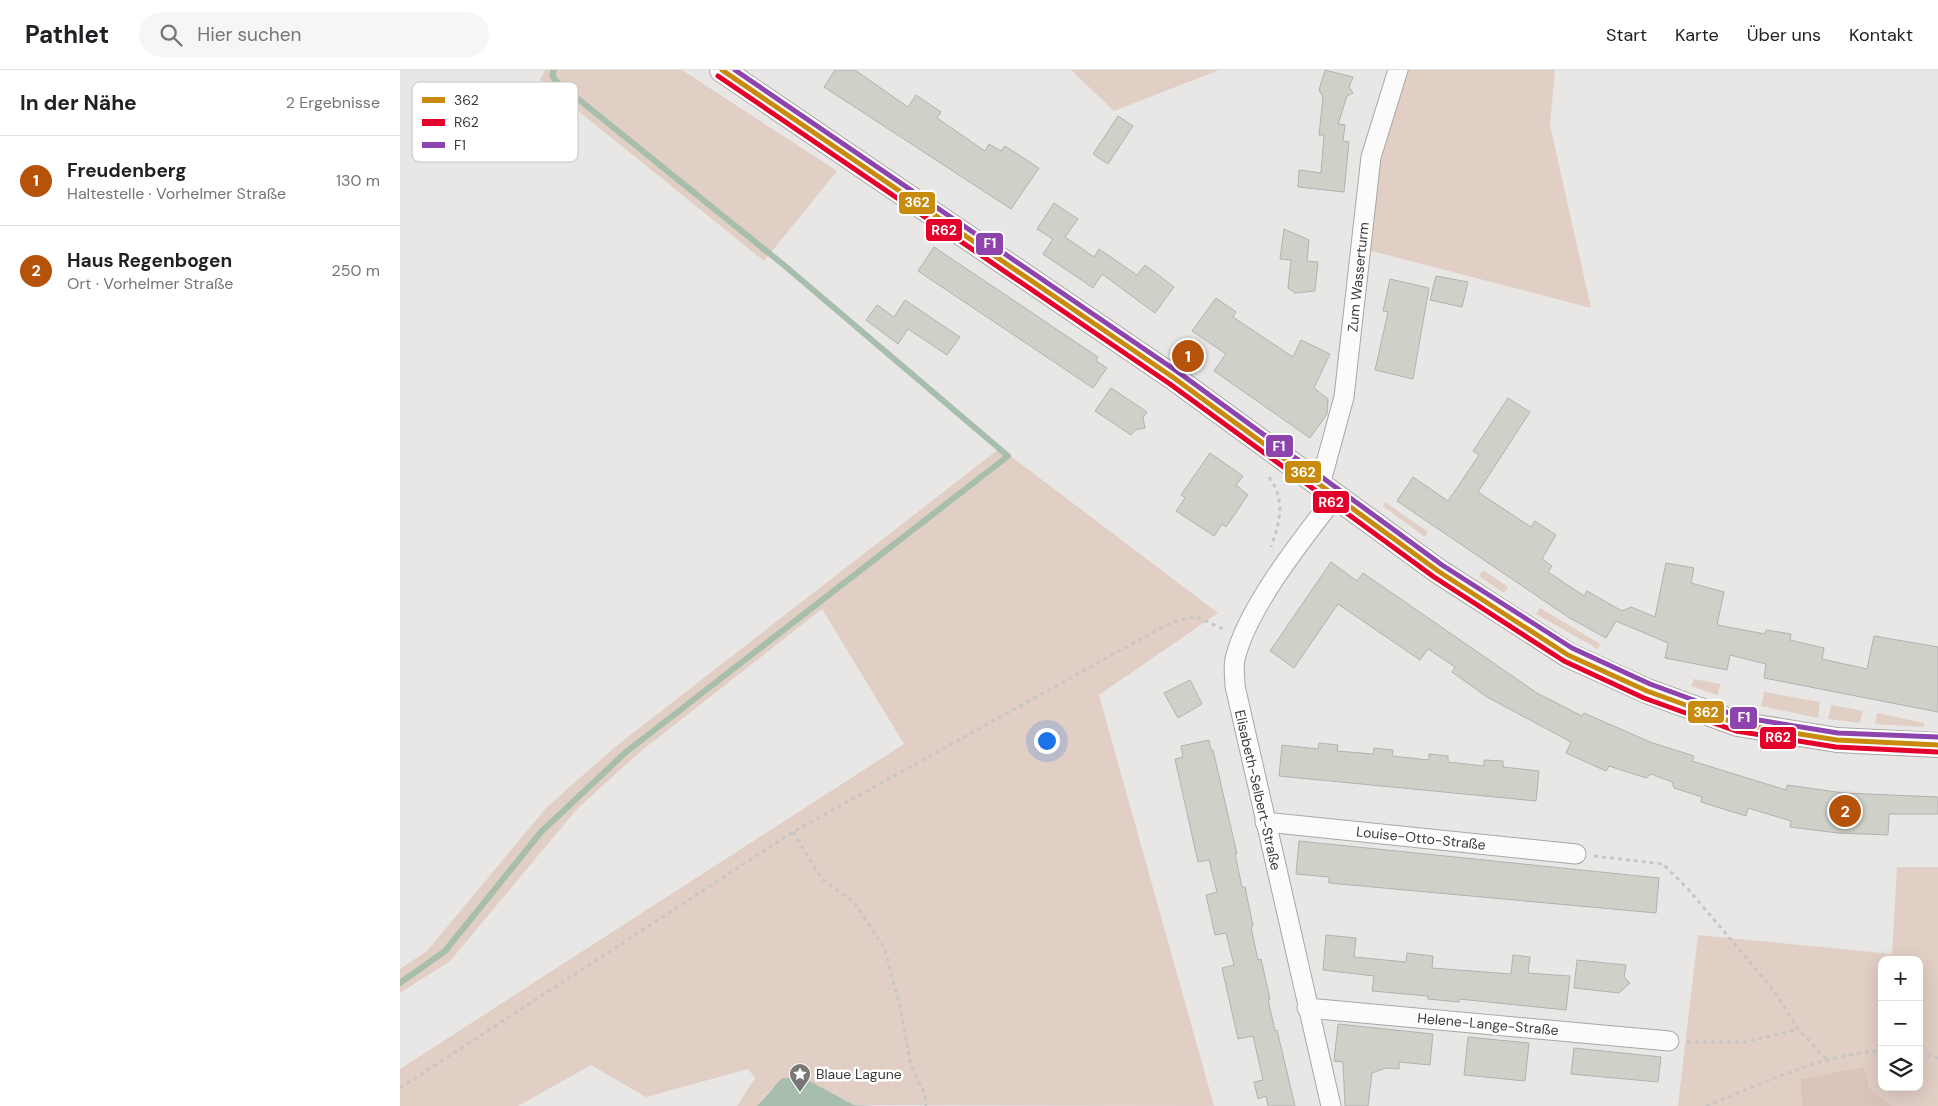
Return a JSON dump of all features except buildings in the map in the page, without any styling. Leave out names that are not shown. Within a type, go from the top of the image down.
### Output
[{"type":"street","points":[[722,70],[843,150],[1174,378],[1438,571],[1568,655],[1647,690],[1738,724],[1837,740],[1938,744]]},
{"type":"street","name":"Zum Wasserturm","points":[[1328,491],[1344,397],[1371,157],[1398,70]]},
{"type":"street","name":"Elisabeth-Selbert-Straße","points":[[1328,491],[1268,589],[1233,630],[1235,686],[1307,1008],[1331,1106]]},
{"type":"street","name":"Louise-Otto-Straße","points":[[1265,822],[1576,854]]},
{"type":"street","name":"Helene-Lange-Straße","points":[[1307,1008],[1669,1041]]},
{"type":"path","points":[[1269,553],[1281,516],[1277,488],[1263,468],[1274,452]]},
{"type":"path","points":[[400,1088],[793,832],[1172,622],[1196,617],[1233,630]]},
{"type":"path","points":[[793,832],[822,879],[855,904],[885,949],[901,1011],[911,1066],[925,1094],[926,1106]]},
{"type":"path","points":[[1576,854],[1663,864],[1688,889],[1768,984],[1798,1030],[1826,1059]]},
{"type":"path","points":[[1669,1041],[1745,1042],[1798,1030]]},
{"type":"path","points":[[1706,1106],[1826,1059],[1861,1052],[1878,1051]]},
{"type":"path","points":[[1923,1055],[1938,1058]]},
{"type":"shaded area","points":[[545,70],[682,70],[837,171],[764,261],[578,111],[578,82],[542,82],[540,80]]},
{"type":"shaded area","points":[[1071,70],[1219,70],[1114,111]]},
{"type":"shaded area","points":[[1407,70],[1555,70],[1550,125],[1591,308],[1368,250],[1378,160]]},
{"type":"shaded area","points":[[1000,448],[1218,613],[1099,695],[1214,1106],[854,1105],[804,1078],[772,1088],[757,1106],[737,1106],[755,1078],[748,1069],[646,1097],[591,1065],[518,1106],[400,1106],[400,1069],[904,744],[822,609],[641,751],[577,809],[450,961],[400,993],[400,969],[427,951],[547,807],[615,747]]},
{"type":"shaded area","points":[[1385,502],[1428,532],[1425,537],[1383,506]]},
{"type":"shaded area","points":[[1483,570],[1508,587],[1504,593],[1479,576]]},
{"type":"shaded area","points":[[1540,608],[1600,644],[1598,649],[1536,614]]},
{"type":"shaded area","points":[[1694,679],[1720,684],[1718,695],[1691,686]]},
{"type":"shaded area","points":[[1764,692],[1820,702],[1818,718],[1761,706]]},
{"type":"shaded area","points":[[1831,705],[1863,711],[1860,723],[1828,719]]},
{"type":"shaded area","points":[[1877,713],[1924,723],[1924,727],[1875,724]]},
{"type":"shaded area","points":[[1897,867],[1938,867],[1938,1106],[1892,1106],[1869,1088],[1864,1068],[1800,1079],[1802,1106],[1678,1106],[1698,935],[1892,954]]},
{"type":"shaded area","points":[[1864,1067],[1869,1088],[1892,1106],[1802,1106],[1800,1079]]},
{"type":"shaded area","name":"Blaue Lagune","points":[[782,1078],[804,1078],[854,1105],[873,1106],[757,1106]]},
{"type":"waterway","points":[[554,70],[552,75],[557,82]]},
{"type":"waterway","points":[[400,983],[445,951],[541,832],[626,752],[1008,456],[785,266],[578,99]]},
{"type":"transit line","name":"362","points":[[722,70],[1174,378],[1438,571],[1568,655],[1647,691],[1738,724],[1837,740],[1938,745]]},
{"type":"transit line","name":"F1","points":[[735,70],[1178,372],[1442,565],[1572,648],[1650,684],[1740,717],[1838,733],[1938,737]]},
{"type":"transit line","name":"R62","points":[[718,76],[1170,384],[1434,577],[1564,661],[1644,698],[1736,731],[1836,747],[1938,752]]},
{"type":"place","name":"Freudenberg","points":[[1188,356]]},
{"type":"place","name":"Haus Regenbogen","points":[[1845,811]]},
{"type":"place","name":"Blaue Lagune","points":[[800,1093]]}]
